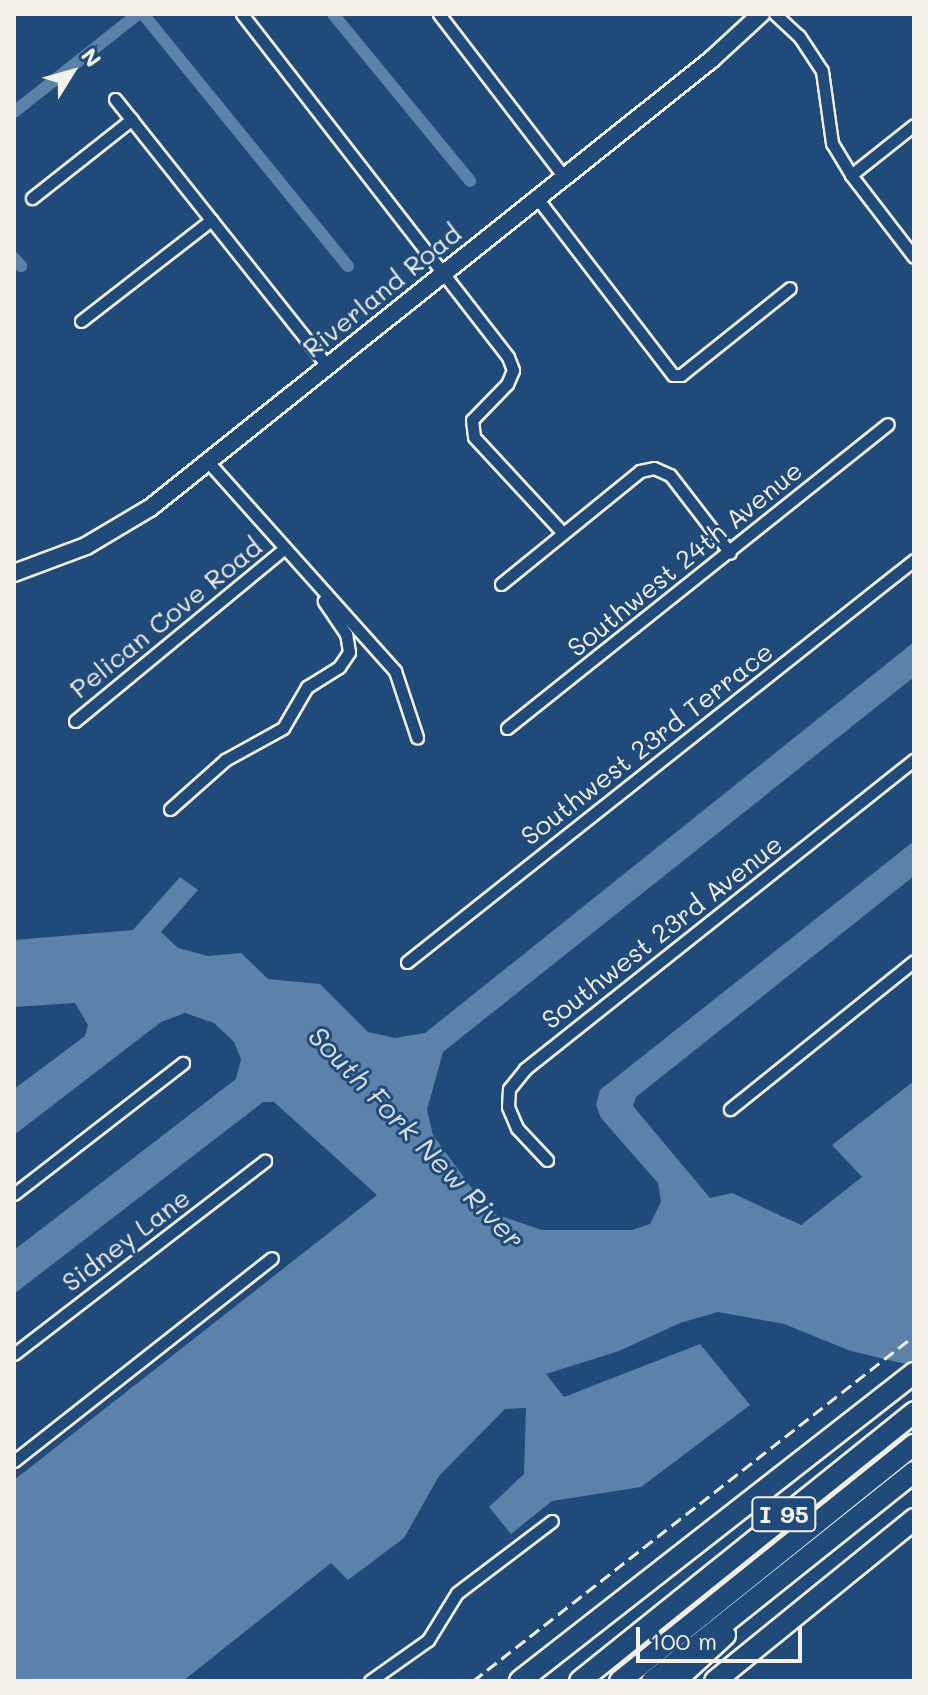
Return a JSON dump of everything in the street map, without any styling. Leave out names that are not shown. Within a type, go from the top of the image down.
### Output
[{"type":"highway","points":[[520,1681],[914,1373]]},
{"type":"highway","name":"I 95","points":[[580,1681],[631,1636],[662,1625],[914,1412]]},
{"type":"highway","points":[[593,1681],[914,1426]]},
{"type":"highway","points":[[620,1681],[662,1625],[914,1445]]},
{"type":"highway","name":"I 95","points":[[688,1660],[759,1594],[914,1472]]},
{"type":"highway","points":[[715,1681],[914,1519]]},
{"type":"highway","points":[[561,1681],[631,1636]]},
{"type":"highway","points":[[652,1681],[688,1660]]},
{"type":"highway","points":[[675,1681],[688,1660]]},
{"type":"street","points":[[242,14],[444,269],[513,370],[507,384],[472,420],[474,437],[563,533]]},
{"type":"street","points":[[439,14],[564,177]]},
{"type":"street","name":"Riverland Road","points":[[14,573],[123,528],[210,464],[444,269],[564,177],[761,14]]},
{"type":"street","points":[[775,14],[799,36],[822,71],[832,143],[851,175],[914,257]]},
{"type":"street","points":[[115,99],[328,367]]},
{"type":"street","points":[[32,198],[132,119]]},
{"type":"street","points":[[851,175],[914,125]]},
{"type":"street","points":[[537,198],[673,375],[681,375],[790,288]]},
{"type":"street","points":[[81,321],[211,220]]},
{"type":"street","name":"Southwest 24th Avenue","points":[[507,728],[888,424]]},
{"type":"street","points":[[210,464],[395,671],[417,737]]},
{"type":"street","points":[[501,584],[640,471],[654,468],[670,475],[730,553]]},
{"type":"street","name":"Pelican Cove Road","points":[[75,721],[284,549]]},
{"type":"street","name":"Southwest 23rd Terrace","points":[[407,962],[914,560]]},
{"type":"street","points":[[170,809],[225,760],[283,728],[307,687],[339,667],[349,652],[346,634],[311,580]]},
{"type":"street","name":"Southwest 23rd Avenue","points":[[547,1160],[517,1128],[508,1107],[509,1089],[525,1069],[914,760]]},
{"type":"street","points":[[730,1109],[914,961]]},
{"type":"street","points":[[14,1194],[183,1063]]},
{"type":"street","name":"Sidney Lane","points":[[14,1354],[265,1161]]},
{"type":"street","points":[[14,1461],[272,1258]]},
{"type":"street","points":[[370,1681],[428,1640],[457,1593],[552,1521]]},
{"type":"water","name":"South Fork New River","points":[[914,642],[914,677],[443,1052],[427,1110],[433,1135],[489,1212],[542,1230],[632,1230],[650,1224],[661,1202],[658,1183],[601,1118],[596,1105],[600,1090],[914,841],[914,876],[636,1097],[633,1106],[710,1198],[732,1193],[801,1225],[862,1177],[832,1145],[914,1081],[914,1366],[851,1351],[784,1324],[718,1312],[680,1323],[619,1351],[546,1374],[564,1397],[700,1344],[750,1405],[641,1487],[552,1501],[511,1534],[489,1507],[524,1474],[526,1408],[505,1409],[439,1476],[404,1538],[348,1580],[331,1563],[183,1681],[14,1681],[14,1480],[377,1195],[274,1102],[263,1102],[14,1294],[14,1250],[236,1079],[241,1059],[234,1042],[214,1023],[185,1013],[161,1022],[14,1135],[14,1089],[85,1036],[88,1025],[75,1003],[14,1007],[14,940],[133,930],[180,877],[198,890],[161,932],[178,948],[208,956],[241,953],[268,979],[320,984],[368,1032],[395,1038],[425,1033]]},
{"type":"waterway","points":[[14,112],[138,14]]},
{"type":"waterway","points":[[143,14],[348,266]]},
{"type":"waterway","points":[[333,14],[470,181]]},
{"type":"waterway","points":[[14,258],[21,266]]},
{"type":"railway","points":[[473,1681],[914,1336]]}]
